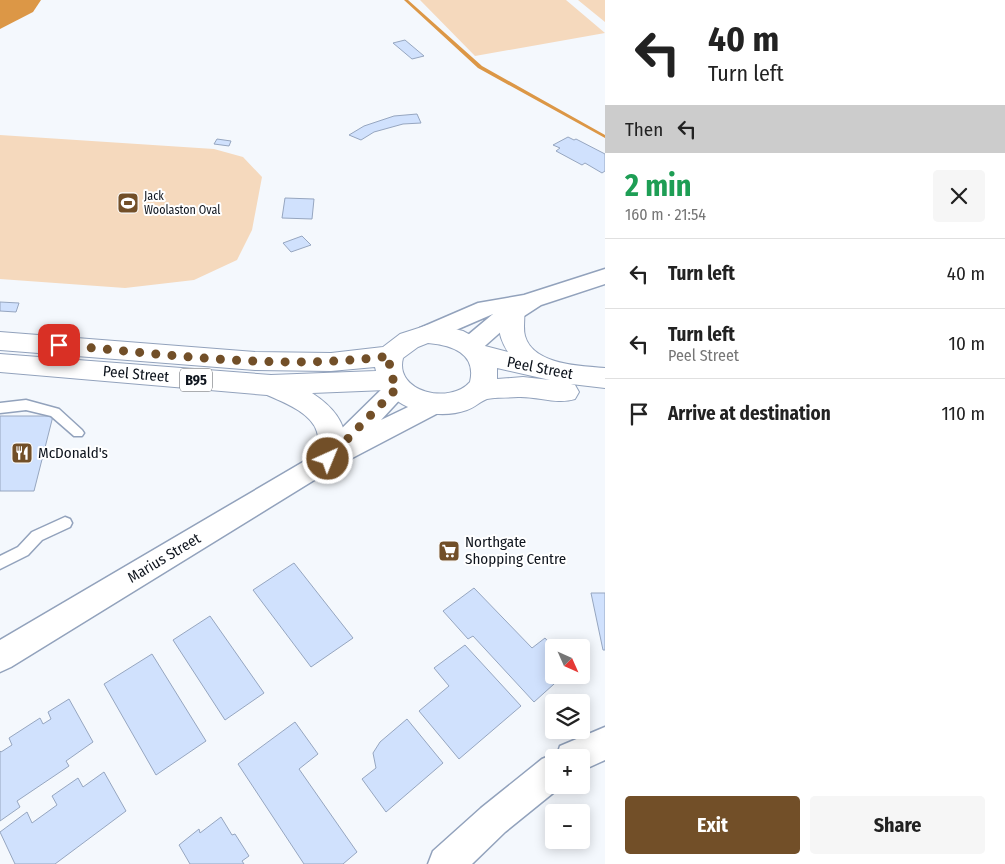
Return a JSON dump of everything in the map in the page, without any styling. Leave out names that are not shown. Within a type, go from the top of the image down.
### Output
[{"type":"main road","points":[[523,306],[511,330],[512,339],[518,349],[550,372]]},
{"type":"main road","points":[[428,334],[443,335],[457,339],[473,349],[485,371],[484,381],[478,390],[464,400],[433,404],[408,395],[394,374],[395,349],[409,339],[428,334]]},
{"type":"main road","name":"Peel Street","points":[[0,340],[255,361],[331,362],[394,374]]},
{"type":"main road","name":"Peel Street","points":[[473,349],[524,367],[605,378]]},
{"type":"main road","name":"Peel Street","points":[[0,362],[271,385],[394,374]]},
{"type":"main road","points":[[271,385],[295,395],[323,417],[330,429],[332,442],[328,459]]},
{"type":"main road","name":"Peel Street","points":[[478,390],[523,387],[605,396]]},
{"type":"street","points":[[473,349],[484,332],[523,306],[605,276]]},
{"type":"street","points":[[428,334],[486,308],[523,306]]},
{"type":"street","name":"Marius Street","points":[[328,459],[394,374]]},
{"type":"street","name":"Marius Street","points":[[0,657],[328,459],[433,404]]},
{"type":"street","points":[[590,750],[605,743]]},
{"type":"street","points":[[446,864],[493,820],[545,778]]},
{"type":"lane","points":[[0,408],[26,405],[54,412],[78,433]]},
{"type":"lane","points":[[0,563],[23,551],[37,536],[65,523]]},
{"type":"shaded area","points":[[0,0],[41,0],[33,12],[0,29]]},
{"type":"shaded area","points":[[420,0],[566,0],[605,33],[475,56]]},
{"type":"shaded area","points":[[578,0],[605,0],[605,22]]},
{"type":"shaded area","name":"Jack Woolaston Oval","points":[[0,135],[214,149],[243,157],[262,177],[252,230],[237,260],[194,280],[125,288],[0,279]]},
{"type":"building","points":[[405,40],[424,56],[412,59],[393,43]]},
{"type":"building","points":[[417,114],[421,123],[403,124],[374,132],[361,140],[349,135],[364,126],[394,116]]},
{"type":"building","points":[[568,137],[576,139],[605,154],[605,171],[602,173],[585,163],[582,165],[556,151],[560,148],[553,145]]},
{"type":"building","points":[[217,139],[231,141],[229,146],[214,144]]},
{"type":"building","points":[[285,198],[314,199],[312,219],[282,218]]},
{"type":"building","points":[[302,236],[311,245],[291,252],[283,243]]},
{"type":"building","points":[[0,302],[19,303],[16,312],[0,311]]},
{"type":"building","name":"McDonald's","points":[[0,416],[53,416],[34,491],[0,491]]},
{"type":"building","points":[[294,563],[353,638],[311,667],[253,590]]},
{"type":"building","points":[[474,588],[532,648],[546,639],[545,684],[554,684],[534,702],[473,636],[468,639],[443,611]]},
{"type":"building","points":[[591,593],[605,593],[605,650],[603,650]]},
{"type":"building","points":[[210,616],[264,693],[225,720],[173,640]]},
{"type":"building","points":[[465,645],[521,706],[459,759],[419,711],[449,686],[434,668]]},
{"type":"building","points":[[152,654],[206,741],[156,775],[104,684]]},
{"type":"building","points":[[69,699],[93,742],[66,761],[69,766],[17,801],[20,807],[0,821],[0,751],[12,745],[9,738],[40,718],[43,724],[51,719],[48,712]]},
{"type":"building","points":[[407,719],[443,763],[386,812],[362,779],[376,768],[373,753],[380,742]]},
{"type":"building","points":[[295,722],[318,754],[299,769],[357,852],[343,864],[304,864],[238,764]]},
{"type":"building","points":[[104,772],[126,811],[55,864],[15,864],[0,832],[27,812],[32,823],[57,805],[52,796],[78,778],[83,787]]},
{"type":"building","points":[[221,817],[232,835],[235,834],[249,856],[242,861],[244,864],[190,864],[179,845],[199,829],[200,833]]},
{"type":"waterway","points":[[406,0],[480,67],[605,137]]},
{"type":"place","name":"Jack Woolaston Oval","points":[[128,203]]},
{"type":"place","name":"McDonald's","points":[[22,453]]},
{"type":"place","name":"Northgate Shopping Centre","points":[[449,551]]},
{"type":"route","points":[[59,345],[255,361],[331,362],[390,356],[389,373],[398,387],[328,459]]}]
